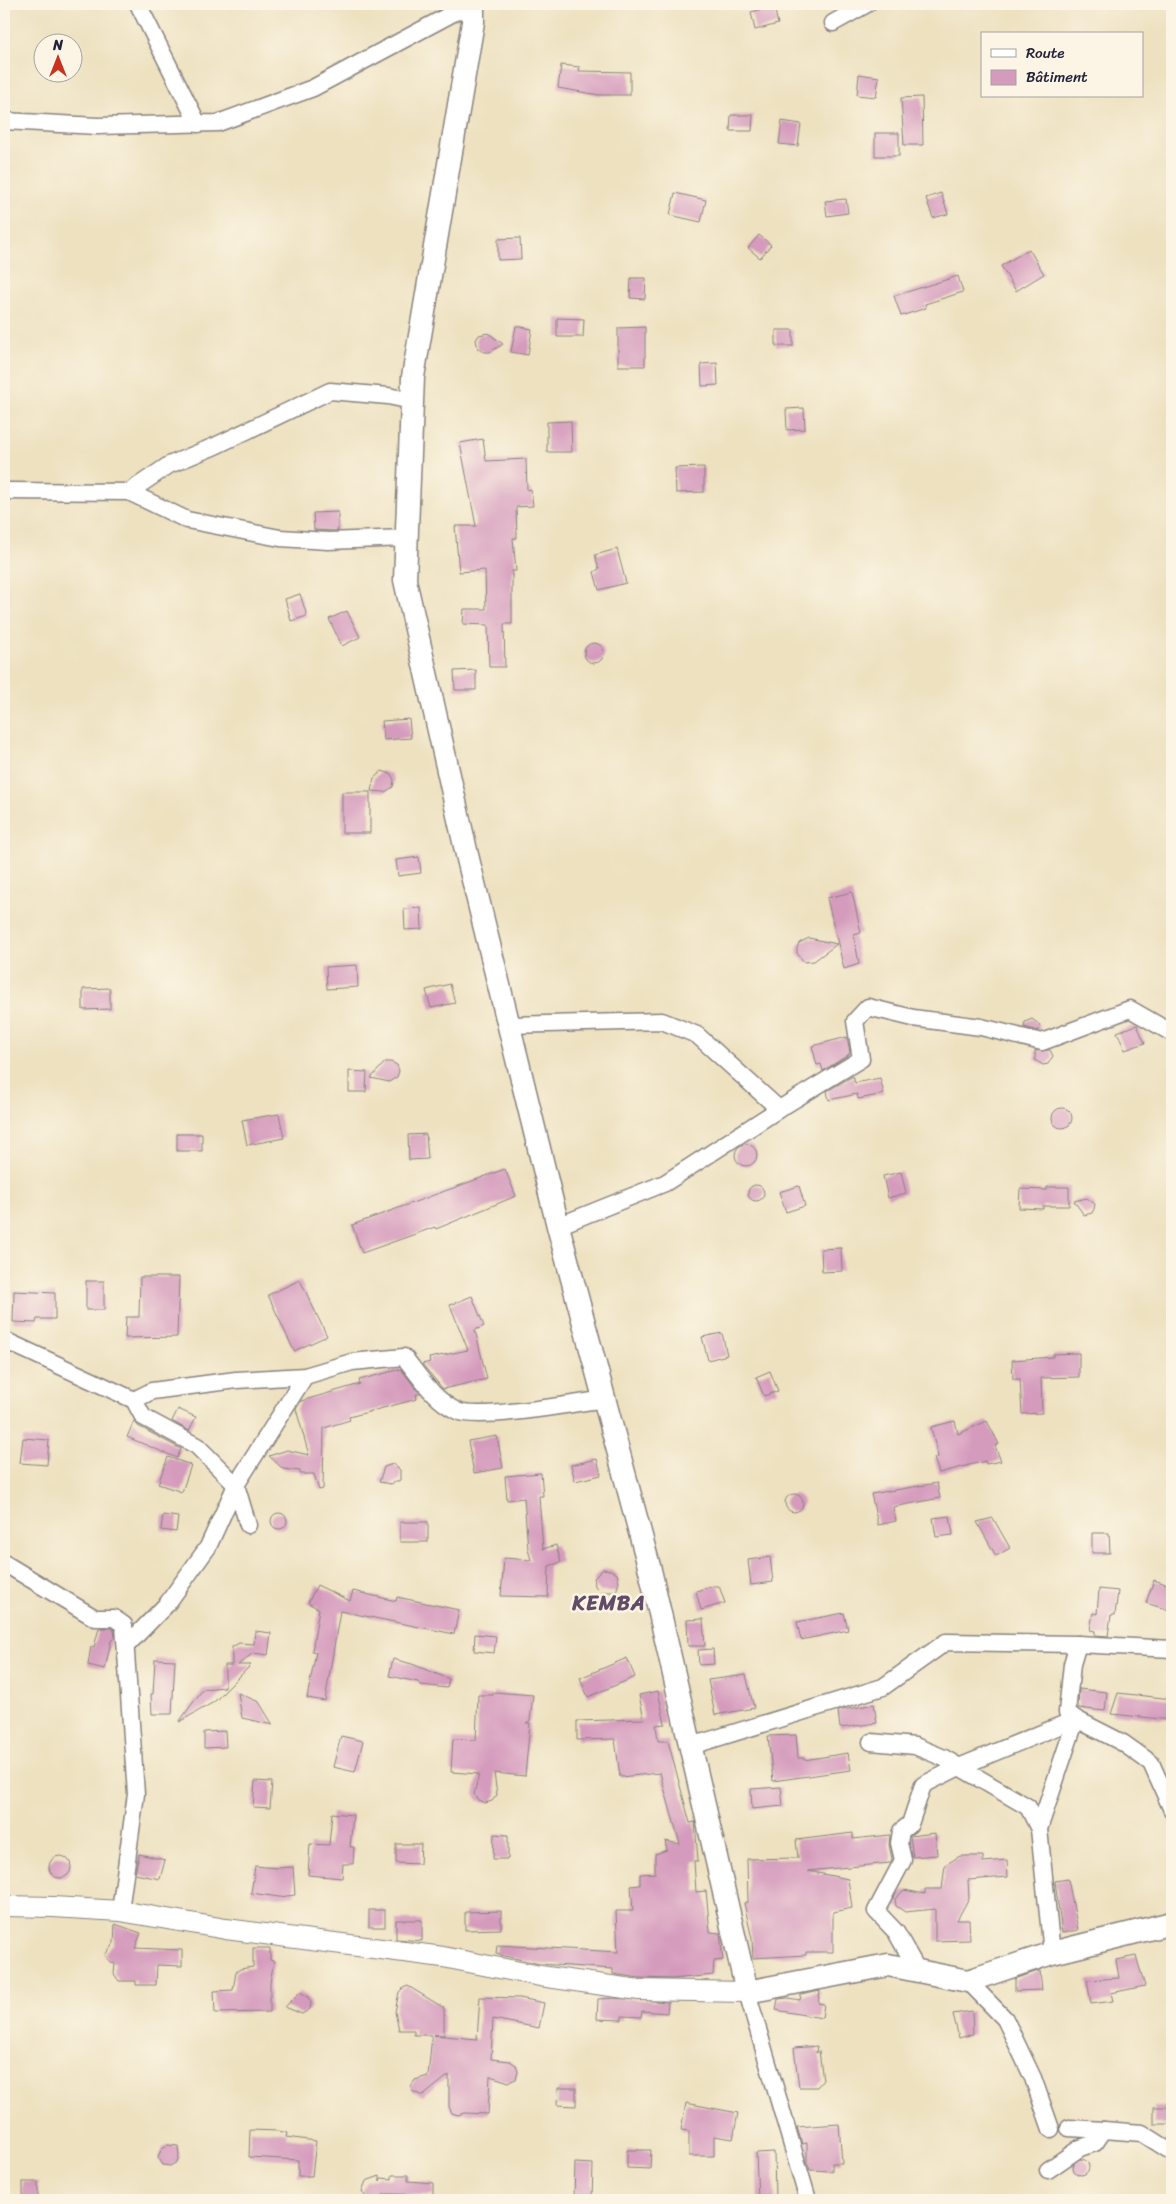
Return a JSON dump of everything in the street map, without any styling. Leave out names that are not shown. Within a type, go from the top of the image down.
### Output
[{"type":"main road","points":[[471,4],[472,22],[413,377],[404,580],[467,855],[558,1226],[650,1570],[692,1746],[747,1992],[888,1965],[968,1981],[1052,1953],[1172,1923]]},
{"type":"street","points":[[138,4],[198,124]]},
{"type":"street","points":[[4,121],[97,126],[218,123],[313,88],[471,4]]},
{"type":"street","points":[[833,23],[867,4]]},
{"type":"street","points":[[129,492],[169,465],[215,446],[330,391],[388,396],[412,401]]},
{"type":"street","points":[[4,491],[129,492],[187,520],[280,538],[328,541],[406,538]]},
{"type":"street","points":[[558,1226],[665,1183],[779,1109],[862,1059],[855,1021],[868,1007],[913,1018],[981,1027],[1042,1042],[1130,1009],[1172,1033]]},
{"type":"street","points":[[510,1025],[662,1021],[697,1035],[779,1109]]},
{"type":"street","points":[[4,1340],[134,1400],[143,1417],[197,1446],[236,1485],[248,1525]]},
{"type":"street","points":[[134,1400],[152,1391],[236,1380],[306,1376],[352,1362],[404,1357],[436,1398],[459,1412],[503,1413],[605,1399]]},
{"type":"street","points":[[127,1645],[167,1604],[208,1547],[236,1485],[306,1376]]},
{"type":"street","points":[[4,1563],[95,1618],[114,1618],[124,1625],[127,1645],[136,1794],[120,1911]]},
{"type":"street","points":[[692,1746],[883,1687],[946,1642],[1078,1644],[1172,1648]]},
{"type":"street","points":[[1078,1644],[1072,1664],[1067,1712],[1076,1719],[1123,1744],[1151,1763],[1172,1810]]},
{"type":"street","points":[[918,1971],[896,1932],[876,1911],[903,1860],[899,1843],[901,1831],[910,1824],[923,1785],[959,1767],[1076,1719]]},
{"type":"street","points":[[1039,1829],[1076,1719]]},
{"type":"street","points":[[871,1742],[915,1746],[959,1767],[1028,1807],[1039,1829],[1052,1953]]},
{"type":"street","points":[[4,1906],[53,1906],[120,1911],[226,1929],[443,1957],[540,1976],[639,1990],[747,1992],[808,2200]]},
{"type":"street","points":[[968,1981],[1005,2019],[1033,2078],[1051,2129]]},
{"type":"street","points":[[1069,2128],[1142,2133],[1172,2152]]},
{"type":"street","points":[[1048,2170],[1080,2148],[1096,2142],[1104,2130]]},
{"type":"building","points":[[774,6],[778,24],[755,30],[751,12]]},
{"type":"building","points":[[561,65],[580,67],[579,71],[630,72],[630,95],[599,95],[558,88]]},
{"type":"building","points":[[859,74],[879,77],[876,97],[857,95]]},
{"type":"building","points":[[922,97],[923,145],[904,145],[901,98]]},
{"type":"building","points":[[731,115],[753,115],[752,131],[730,131]]},
{"type":"building","points":[[782,121],[801,124],[798,146],[779,144]]},
{"type":"building","points":[[875,133],[899,133],[899,156],[875,156]]},
{"type":"building","points":[[675,193],[706,200],[701,222],[670,215]]},
{"type":"building","points":[[941,193],[948,214],[933,218],[926,198]]},
{"type":"building","points":[[846,199],[848,213],[827,216],[825,201]]},
{"type":"building","points":[[759,235],[771,245],[760,258],[748,248]]},
{"type":"building","points":[[520,238],[521,259],[498,260],[498,239]]},
{"type":"building","points":[[1029,249],[1044,274],[1016,291],[1001,266]]},
{"type":"building","points":[[958,276],[963,292],[925,304],[926,308],[901,316],[894,296]]},
{"type":"building","points":[[631,278],[646,278],[645,299],[630,298]]},
{"type":"building","points":[[557,318],[584,319],[583,337],[557,337]]},
{"type":"building","points":[[516,326],[532,329],[528,355],[511,352]]},
{"type":"building","points":[[645,327],[645,366],[618,366],[618,328]]},
{"type":"building","points":[[776,330],[793,330],[793,346],[776,346]]},
{"type":"building","points":[[488,333],[503,344],[490,352],[484,352],[478,349],[476,340],[479,335]]},
{"type":"building","points":[[717,363],[718,385],[702,386],[701,364]]},
{"type":"building","points":[[804,408],[805,429],[787,430],[786,409]]},
{"type":"building","points":[[571,421],[572,452],[547,452],[547,422]]},
{"type":"building","points":[[483,439],[486,461],[526,459],[527,490],[531,489],[533,506],[516,507],[517,538],[513,538],[516,571],[512,571],[512,624],[504,624],[505,667],[489,667],[488,625],[463,624],[464,609],[486,609],[485,570],[459,572],[455,526],[476,526],[460,443]]},
{"type":"building","points":[[704,467],[704,492],[676,493],[675,468]]},
{"type":"building","points":[[338,512],[338,531],[314,530],[313,513]]},
{"type":"building","points":[[617,549],[626,583],[599,590],[594,572],[599,569],[595,555]]},
{"type":"building","points":[[300,594],[307,616],[291,621],[285,599]]},
{"type":"building","points":[[347,611],[360,637],[342,646],[329,619]]},
{"type":"building","points":[[594,643],[601,646],[604,653],[601,660],[594,663],[587,660],[584,653],[587,646]]},
{"type":"building","points":[[476,670],[476,690],[455,690],[454,671]]},
{"type":"building","points":[[409,719],[411,738],[384,740],[382,721]]},
{"type":"building","points":[[382,771],[391,774],[394,780],[393,787],[385,792],[371,791],[374,778]]},
{"type":"building","points":[[342,792],[370,792],[370,833],[342,833]]},
{"type":"building","points":[[419,857],[421,873],[398,876],[396,860]]},
{"type":"building","points":[[852,892],[861,933],[854,935],[859,964],[844,969],[827,898]]},
{"type":"building","points":[[421,908],[422,929],[405,930],[404,909]]},
{"type":"building","points":[[809,938],[837,944],[814,961],[804,962],[797,953],[797,948],[799,943]]},
{"type":"building","points":[[357,965],[358,987],[327,989],[326,967]]},
{"type":"building","points":[[450,984],[455,1003],[431,1008],[426,990]]},
{"type":"building","points":[[110,988],[110,1009],[83,1010],[83,989]]},
{"type":"building","points":[[1032,1019],[1040,1025],[1039,1031],[1024,1027],[1025,1022]]},
{"type":"building","points":[[1137,1025],[1145,1043],[1125,1050],[1117,1032]]},
{"type":"building","points":[[847,1037],[850,1052],[848,1055],[823,1071],[821,1064],[817,1065],[812,1046]]},
{"type":"building","points":[[1050,1050],[1053,1056],[1048,1064],[1043,1065],[1035,1060],[1035,1051]]},
{"type":"building","points":[[385,1062],[397,1065],[399,1071],[397,1077],[389,1082],[371,1078]]},
{"type":"building","points":[[349,1071],[367,1072],[366,1092],[349,1092]]},
{"type":"building","points":[[853,1076],[855,1083],[880,1078],[884,1094],[858,1099],[857,1094],[829,1100],[827,1091]]},
{"type":"building","points":[[1062,1108],[1069,1111],[1072,1118],[1069,1125],[1062,1128],[1055,1125],[1052,1118],[1055,1111]]},
{"type":"building","points":[[279,1114],[284,1138],[247,1145],[242,1120]]},
{"type":"building","points":[[177,1134],[202,1134],[202,1151],[177,1151]]},
{"type":"building","points":[[426,1134],[428,1159],[409,1160],[408,1135]]},
{"type":"building","points":[[746,1144],[754,1147],[757,1155],[754,1163],[746,1166],[738,1163],[735,1155],[738,1147]]},
{"type":"building","points":[[505,1169],[516,1196],[436,1229],[435,1227],[362,1253],[352,1225]]},
{"type":"building","points":[[901,1172],[906,1193],[888,1198],[883,1176]]},
{"type":"building","points":[[753,1185],[759,1185],[764,1190],[762,1199],[753,1201],[748,1196],[748,1190]]},
{"type":"building","points":[[799,1186],[805,1206],[786,1212],[779,1192]]},
{"type":"building","points":[[1047,1187],[1069,1187],[1069,1206],[1043,1206],[1043,1209],[1019,1208],[1020,1189],[1047,1190]]},
{"type":"building","points":[[1087,1198],[1095,1204],[1092,1213],[1084,1215],[1074,1201]]},
{"type":"building","points":[[841,1248],[842,1271],[822,1272],[821,1249]]},
{"type":"building","points":[[140,1277],[179,1277],[177,1337],[125,1338],[126,1317],[139,1317]]},
{"type":"building","points":[[300,1280],[327,1336],[294,1351],[268,1295]]},
{"type":"building","points":[[86,1281],[104,1281],[104,1310],[86,1310]]},
{"type":"building","points":[[14,1291],[55,1293],[55,1319],[37,1319],[36,1323],[13,1322]]},
{"type":"building","points":[[472,1296],[484,1326],[475,1330],[487,1379],[443,1389],[422,1364],[430,1362],[429,1358],[468,1350],[450,1305]]},
{"type":"building","points":[[722,1333],[727,1355],[708,1360],[702,1337]]},
{"type":"building","points":[[1079,1353],[1079,1377],[1041,1378],[1042,1413],[1022,1414],[1020,1379],[1013,1379],[1012,1360],[1053,1357],[1053,1354]]},
{"type":"building","points":[[401,1369],[420,1394],[416,1394],[417,1399],[349,1417],[350,1420],[324,1428],[323,1489],[319,1490],[314,1474],[300,1474],[300,1471],[283,1469],[269,1456],[287,1450],[309,1455],[296,1409],[301,1401],[360,1384],[359,1380]]},
{"type":"building","points":[[770,1371],[778,1391],[764,1396],[756,1377]]},
{"type":"building","points":[[178,1409],[196,1417],[189,1431],[172,1421]]},
{"type":"building","points":[[134,1421],[138,1426],[181,1449],[177,1458],[127,1437]]},
{"type":"building","points":[[955,1421],[958,1434],[987,1421],[999,1444],[995,1446],[1001,1461],[986,1464],[985,1461],[939,1473],[934,1458],[938,1457],[931,1427]]},
{"type":"building","points":[[497,1436],[503,1468],[474,1473],[468,1441]]},
{"type":"building","points":[[23,1438],[49,1440],[47,1465],[20,1463]]},
{"type":"building","points":[[168,1457],[191,1465],[182,1492],[158,1484]]},
{"type":"building","points":[[597,1459],[601,1475],[575,1481],[571,1465]]},
{"type":"building","points":[[393,1464],[400,1470],[400,1480],[391,1484],[379,1482],[384,1467]]},
{"type":"building","points":[[541,1473],[543,1496],[539,1496],[543,1549],[556,1545],[561,1562],[549,1566],[548,1597],[501,1596],[504,1558],[531,1560],[528,1549],[524,1498],[507,1500],[505,1476]]},
{"type":"building","points":[[937,1483],[940,1498],[893,1507],[896,1521],[878,1525],[871,1494]]},
{"type":"building","points":[[790,1494],[798,1494],[803,1499],[801,1510],[790,1512],[785,1507],[785,1499]]},
{"type":"building","points":[[276,1513],[282,1513],[287,1518],[285,1527],[276,1529],[271,1524],[271,1518]]},
{"type":"building","points":[[163,1515],[178,1517],[176,1532],[161,1530]]},
{"type":"building","points":[[950,1516],[953,1535],[936,1537],[933,1518]]},
{"type":"building","points":[[993,1518],[1010,1548],[996,1556],[977,1522]]},
{"type":"building","points":[[400,1522],[428,1522],[428,1542],[400,1542]]},
{"type":"building","points":[[1092,1533],[1109,1533],[1110,1553],[1092,1553]]},
{"type":"building","points":[[770,1557],[773,1582],[751,1585],[748,1560]]},
{"type":"building","points":[[603,1569],[611,1570],[617,1574],[619,1582],[616,1592],[601,1592],[595,1586],[594,1578]]},
{"type":"building","points":[[1154,1580],[1172,1586],[1172,1611],[1146,1603]]},
{"type":"building","points":[[317,1585],[350,1601],[353,1591],[396,1601],[397,1597],[459,1610],[454,1634],[340,1611],[325,1701],[307,1698],[316,1652],[312,1651],[319,1609],[308,1603]]},
{"type":"building","points":[[719,1586],[725,1603],[701,1610],[696,1591]]},
{"type":"building","points":[[1099,1589],[1118,1591],[1115,1615],[1111,1615],[1108,1636],[1095,1635],[1095,1631],[1090,1630],[1093,1613],[1097,1614]]},
{"type":"building","points":[[844,1613],[848,1630],[801,1640],[797,1622]]},
{"type":"building","points":[[703,1619],[705,1646],[688,1646],[687,1620]]},
{"type":"building","points":[[99,1628],[111,1628],[114,1630],[115,1637],[111,1641],[105,1669],[88,1665],[91,1646],[94,1647]]},
{"type":"building","points":[[255,1631],[271,1633],[268,1655],[253,1653],[238,1665],[251,1665],[214,1702],[179,1722],[203,1689],[225,1687],[225,1665],[232,1665],[232,1647],[239,1643],[254,1644]]},
{"type":"building","points":[[475,1634],[496,1636],[494,1653],[474,1651]]},
{"type":"building","points":[[713,1649],[714,1664],[699,1665],[698,1650]]},
{"type":"building","points":[[627,1658],[635,1677],[588,1697],[580,1678]]},
{"type":"building","points":[[155,1659],[175,1660],[172,1714],[152,1714],[151,1694],[153,1694]]},
{"type":"building","points":[[393,1659],[412,1664],[449,1679],[447,1688],[421,1685],[418,1682],[389,1676]]},
{"type":"building","points":[[746,1675],[754,1708],[715,1715],[708,1680]]},
{"type":"building","points":[[1079,1689],[1107,1692],[1105,1711],[1078,1708]]},
{"type":"building","points":[[658,1691],[665,1724],[656,1725],[658,1741],[668,1741],[690,1823],[695,1822],[698,1861],[694,1861],[696,1892],[706,1891],[710,1932],[720,1933],[723,1960],[714,1961],[713,1975],[672,1979],[640,1978],[613,1974],[613,1969],[540,1964],[496,1954],[497,1945],[618,1952],[616,1911],[633,1911],[631,1886],[640,1885],[640,1874],[655,1873],[655,1854],[667,1850],[665,1841],[680,1844],[660,1773],[620,1777],[615,1739],[577,1740],[577,1721],[644,1719],[639,1695]]},
{"type":"building","points":[[494,1692],[533,1695],[530,1721],[526,1723],[530,1723],[525,1776],[494,1773],[497,1795],[492,1801],[485,1803],[478,1800],[474,1794],[479,1774],[451,1772],[453,1739],[476,1740],[478,1695],[493,1695]]},
{"type":"building","points":[[238,1693],[259,1702],[273,1725],[242,1718]]},
{"type":"building","points":[[1118,1693],[1172,1699],[1172,1720],[1111,1714]]},
{"type":"building","points":[[874,1704],[877,1723],[840,1728],[838,1711]]},
{"type":"building","points":[[225,1731],[226,1747],[204,1748],[204,1732]]},
{"type":"building","points":[[796,1735],[798,1758],[803,1758],[804,1760],[848,1753],[851,1770],[773,1781],[768,1736]]},
{"type":"building","points":[[341,1736],[363,1741],[355,1772],[333,1767]]},
{"type":"building","points":[[255,1781],[272,1782],[270,1808],[253,1807]]},
{"type":"building","points":[[781,1787],[783,1806],[752,1809],[751,1789]]},
{"type":"building","points":[[332,1813],[353,1815],[350,1847],[354,1847],[353,1864],[343,1864],[342,1878],[308,1875],[310,1844],[329,1845]]},
{"type":"building","points":[[853,1833],[853,1839],[890,1835],[889,1845],[892,1859],[890,1863],[808,1871],[848,1879],[852,1908],[833,1912],[833,1952],[806,1952],[806,1955],[753,1958],[752,1939],[744,1903],[748,1902],[747,1859],[798,1858],[796,1840]]},
{"type":"building","points":[[935,1833],[937,1855],[913,1857],[910,1836]]},
{"type":"building","points":[[494,1834],[508,1835],[508,1859],[493,1859]]},
{"type":"building","points":[[396,1844],[421,1844],[420,1864],[396,1863]]},
{"type":"building","points":[[139,1854],[165,1860],[160,1879],[135,1874]]},
{"type":"building","points":[[60,1856],[68,1859],[71,1867],[68,1875],[60,1878],[52,1875],[49,1867],[52,1859]]},
{"type":"building","points":[[960,1856],[983,1856],[983,1862],[1007,1860],[1008,1877],[968,1880],[969,1898],[957,1920],[969,1920],[970,1940],[935,1941],[935,1909],[905,1912],[896,1906],[895,1899],[904,1890],[925,1894],[925,1889],[942,1889],[945,1865]]},
{"type":"building","points":[[255,1866],[293,1867],[295,1895],[279,1897],[251,1893]]},
{"type":"building","points":[[1068,1879],[1078,1930],[1062,1933],[1055,1881]]},
{"type":"building","points":[[369,1910],[385,1910],[385,1927],[369,1927]]},
{"type":"building","points":[[501,1911],[501,1929],[465,1930],[465,1912]]},
{"type":"building","points":[[396,1920],[422,1920],[422,1941],[396,1939]]},
{"type":"building","points":[[115,1924],[141,1933],[135,1948],[182,1950],[182,1966],[157,1965],[156,1985],[136,1985],[136,1981],[119,1981],[114,1974],[115,1964],[108,1960],[105,1955],[114,1943]]},
{"type":"building","points":[[253,1948],[270,1948],[270,1960],[274,1961],[270,1982],[270,2012],[215,2013],[214,1991],[233,1990],[236,1972],[240,1969],[253,1967]]},
{"type":"building","points":[[1136,1956],[1145,1986],[1111,1993],[1113,2001],[1091,2004],[1087,1980],[1119,1978],[1116,1960]]},
{"type":"building","points":[[1040,1971],[1042,1990],[1015,1991],[1015,1979]]},
{"type":"building","points":[[408,1986],[444,2008],[444,2035],[434,2035],[477,2039],[480,1997],[520,1998],[544,2003],[539,2028],[493,2019],[491,2059],[510,2061],[516,2065],[518,2072],[516,2079],[509,2082],[490,2076],[488,2114],[464,2113],[458,2115],[452,2113],[449,2107],[449,2075],[423,2096],[412,2091],[411,2086],[415,2080],[428,2076],[432,2035],[414,2035],[414,2030],[399,2030],[395,2012],[399,1992]]},
{"type":"building","points":[[820,1991],[818,2003],[824,2004],[822,2018],[776,2010],[778,1999],[800,2000],[801,1995]]},
{"type":"building","points":[[300,1992],[308,1997],[311,2003],[310,2009],[302,2014],[285,2007]]},
{"type":"building","points":[[614,1998],[668,2002],[667,2013],[642,2011],[641,2017],[622,2016],[622,2020],[597,2019],[598,1999]]},
{"type":"building","points":[[972,2011],[973,2034],[959,2038],[953,2014]]},
{"type":"building","points":[[817,2046],[816,2053],[819,2051],[823,2080],[817,2087],[799,2087],[794,2048]]},
{"type":"building","points":[[558,2088],[576,2088],[576,2106],[557,2105]]},
{"type":"building","points":[[686,2103],[738,2113],[733,2139],[714,2136],[714,2156],[689,2156],[689,2131],[681,2130]]},
{"type":"building","points":[[1154,2107],[1172,2107],[1172,2124],[1154,2124]]},
{"type":"building","points":[[839,2124],[842,2163],[832,2163],[832,2171],[810,2170],[807,2161],[807,2143],[802,2144],[797,2127]]},
{"type":"building","points":[[250,2130],[278,2131],[287,2133],[286,2137],[316,2141],[312,2176],[298,2176],[298,2160],[249,2157]]},
{"type":"building","points":[[168,2145],[178,2146],[179,2156],[177,2162],[170,2166],[163,2165],[158,2157],[162,2148]]},
{"type":"building","points":[[627,2150],[651,2150],[650,2169],[627,2168]]},
{"type":"building","points":[[774,2152],[775,2200],[758,2200],[756,2153]]},
{"type":"building","points":[[1081,2159],[1087,2161],[1089,2167],[1087,2173],[1081,2175],[1075,2173],[1073,2167],[1075,2161]]},
{"type":"building","points":[[575,2163],[593,2164],[592,2200],[574,2200]]},
{"type":"building","points":[[392,2175],[408,2175],[408,2181],[433,2183],[433,2195],[385,2194],[376,2200],[366,2198],[362,2191],[366,2181],[380,2176],[380,2181],[381,2178],[392,2179]]},
{"type":"building","points":[[23,2182],[38,2182],[38,2199],[23,2199]]},
{"type":"district","name":"KEMBA","points":[[609,1603]]}]
